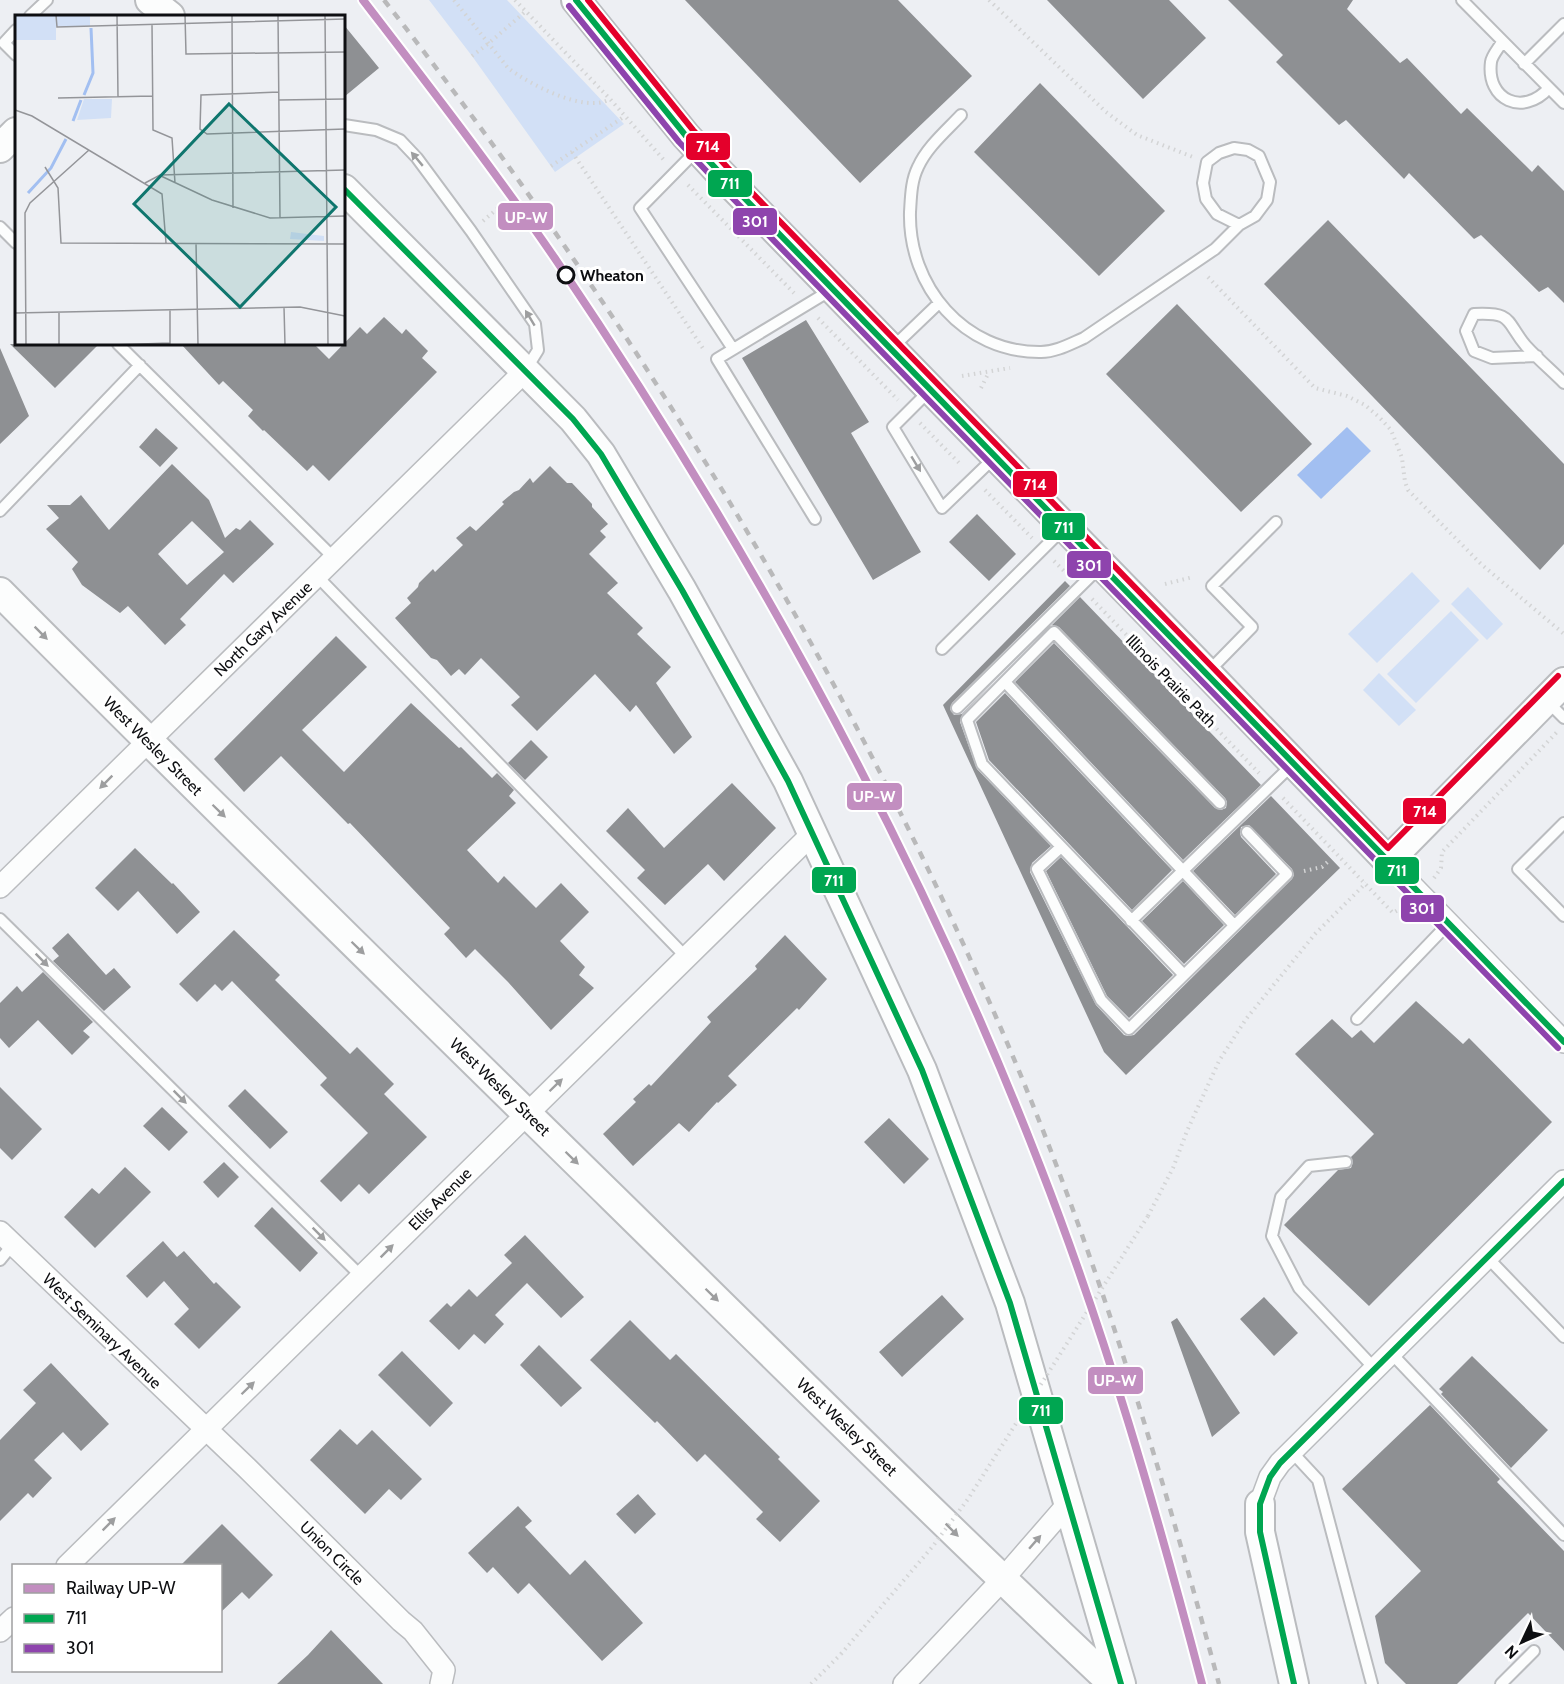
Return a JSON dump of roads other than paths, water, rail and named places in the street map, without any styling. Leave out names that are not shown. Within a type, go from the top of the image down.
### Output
[{"type":"street","points":[[134,15],[150,0],[169,15]]},
{"type":"street","points":[[576,0],[698,149],[1564,1042]]},
{"type":"street","points":[[0,148],[15,133]]},
{"type":"street","points":[[345,190],[573,419],[601,454],[682,590],[788,781],[814,832],[922,1070],[1010,1303],[1121,1684]]},
{"type":"street","name":"North Gary Avenue","points":[[0,887],[525,371]]},
{"type":"street","name":"West Wesley Street","points":[[0,592],[147,741],[1002,1580],[1113,1684]]},
{"type":"street","points":[[1388,861],[1558,700]]},
{"type":"street","name":"Ellis Avenue","points":[[69,1564],[814,832]]},
{"type":"street","points":[[1294,1684],[1260,1532],[1260,1504],[1270,1477],[1292,1452],[1564,1180]]},
{"type":"street","name":"West Seminary Avenue","points":[[4,1245],[205,1430]]},
{"type":"street","name":"Union Circle","points":[[205,1430],[413,1631],[444,1670],[441,1684]]},
{"type":"street","points":[[904,1684],[1002,1580],[1068,1504]]},
{"type":"street","points":[[0,1631],[12,1620]]},
{"type":"lane","points":[[31,15],[47,0]]},
{"type":"lane","points":[[1462,0],[1564,103]]},
{"type":"lane","points":[[1524,64],[1564,24]]},
{"type":"lane","points":[[15,31],[4,43],[15,54]]},
{"type":"lane","points":[[1502,42],[1491,60],[1496,91],[1505,98],[1519,103],[1532,102],[1549,88]]},
{"type":"lane","points":[[961,115],[928,150],[918,167],[911,188],[910,236],[925,281],[939,303],[952,318],[974,334],[1000,346],[1042,352],[1064,347],[1084,338],[1215,249],[1239,225],[1255,216],[1267,200],[1270,182],[1259,156],[1248,150],[1234,148],[1219,153],[1207,162],[1203,183],[1206,199],[1217,214],[1239,225]]},
{"type":"lane","points":[[345,125],[375,130],[400,140],[417,158],[471,231],[535,324],[538,350],[525,371]]},
{"type":"lane","points":[[698,149],[640,208],[733,349]]},
{"type":"lane","points":[[0,227],[15,242]]},
{"type":"lane","points":[[815,519],[717,359],[832,289]]},
{"type":"lane","points":[[891,349],[939,303]]},
{"type":"lane","points":[[1537,356],[1492,358],[1474,351],[1466,331],[1474,314],[1495,313],[1511,322],[1525,344],[1537,356],[1564,383]]},
{"type":"lane","points":[[119,345],[335,558]]},
{"type":"lane","points":[[0,511],[140,365]]},
{"type":"lane","points":[[930,389],[893,427],[942,508],[996,456]]},
{"type":"lane","points":[[1207,673],[1252,627],[1212,586],[1276,522]]},
{"type":"lane","points":[[942,649],[1065,527]]},
{"type":"lane","points":[[957,708],[1102,564]]},
{"type":"lane","points":[[317,576],[686,957]]},
{"type":"lane","points":[[1183,974],[982,764],[967,720],[1054,632],[1220,803]]},
{"type":"lane","points":[[1005,682],[1234,925]]},
{"type":"lane","points":[[1131,921],[1294,763]]},
{"type":"lane","points":[[1564,823],[1518,869],[1564,916]]},
{"type":"lane","points":[[1062,847],[1037,870],[1101,1000],[1129,1029],[1287,874],[1247,832]]},
{"type":"lane","points":[[0,919],[361,1276]]},
{"type":"lane","points":[[1357,1019],[1449,923]]},
{"type":"lane","points":[[1346,1162],[1309,1166],[1281,1197],[1272,1236],[1299,1288],[1375,1369]]},
{"type":"lane","points":[[1487,1257],[1564,1337]]},
{"type":"lane","points":[[1391,1353],[1564,1535]]},
{"type":"lane","points":[[1292,1452],[1318,1480],[1372,1684]]},
{"type":"lane","points":[[1501,1684],[1534,1651]]},
{"type":"water","points":[[1347,427],[1371,451],[1321,499],[1297,475]]},
{"type":"railway","points":[[384,0],[474,119],[560,240],[643,363],[722,489],[797,618],[868,749],[934,882],[996,1017],[1030,1098],[1092,1263],[1172,1514],[1219,1684]]},
{"type":"rail line","name":"UP-W","points":[[363,0],[509,194],[627,367],[761,587],[824,700],[883,814],[939,929],[991,1047],[1064,1230],[1128,1423],[1167,1553],[1202,1684]]},
{"type":"place","name":"Wheaton","points":[[566,275]]}]
